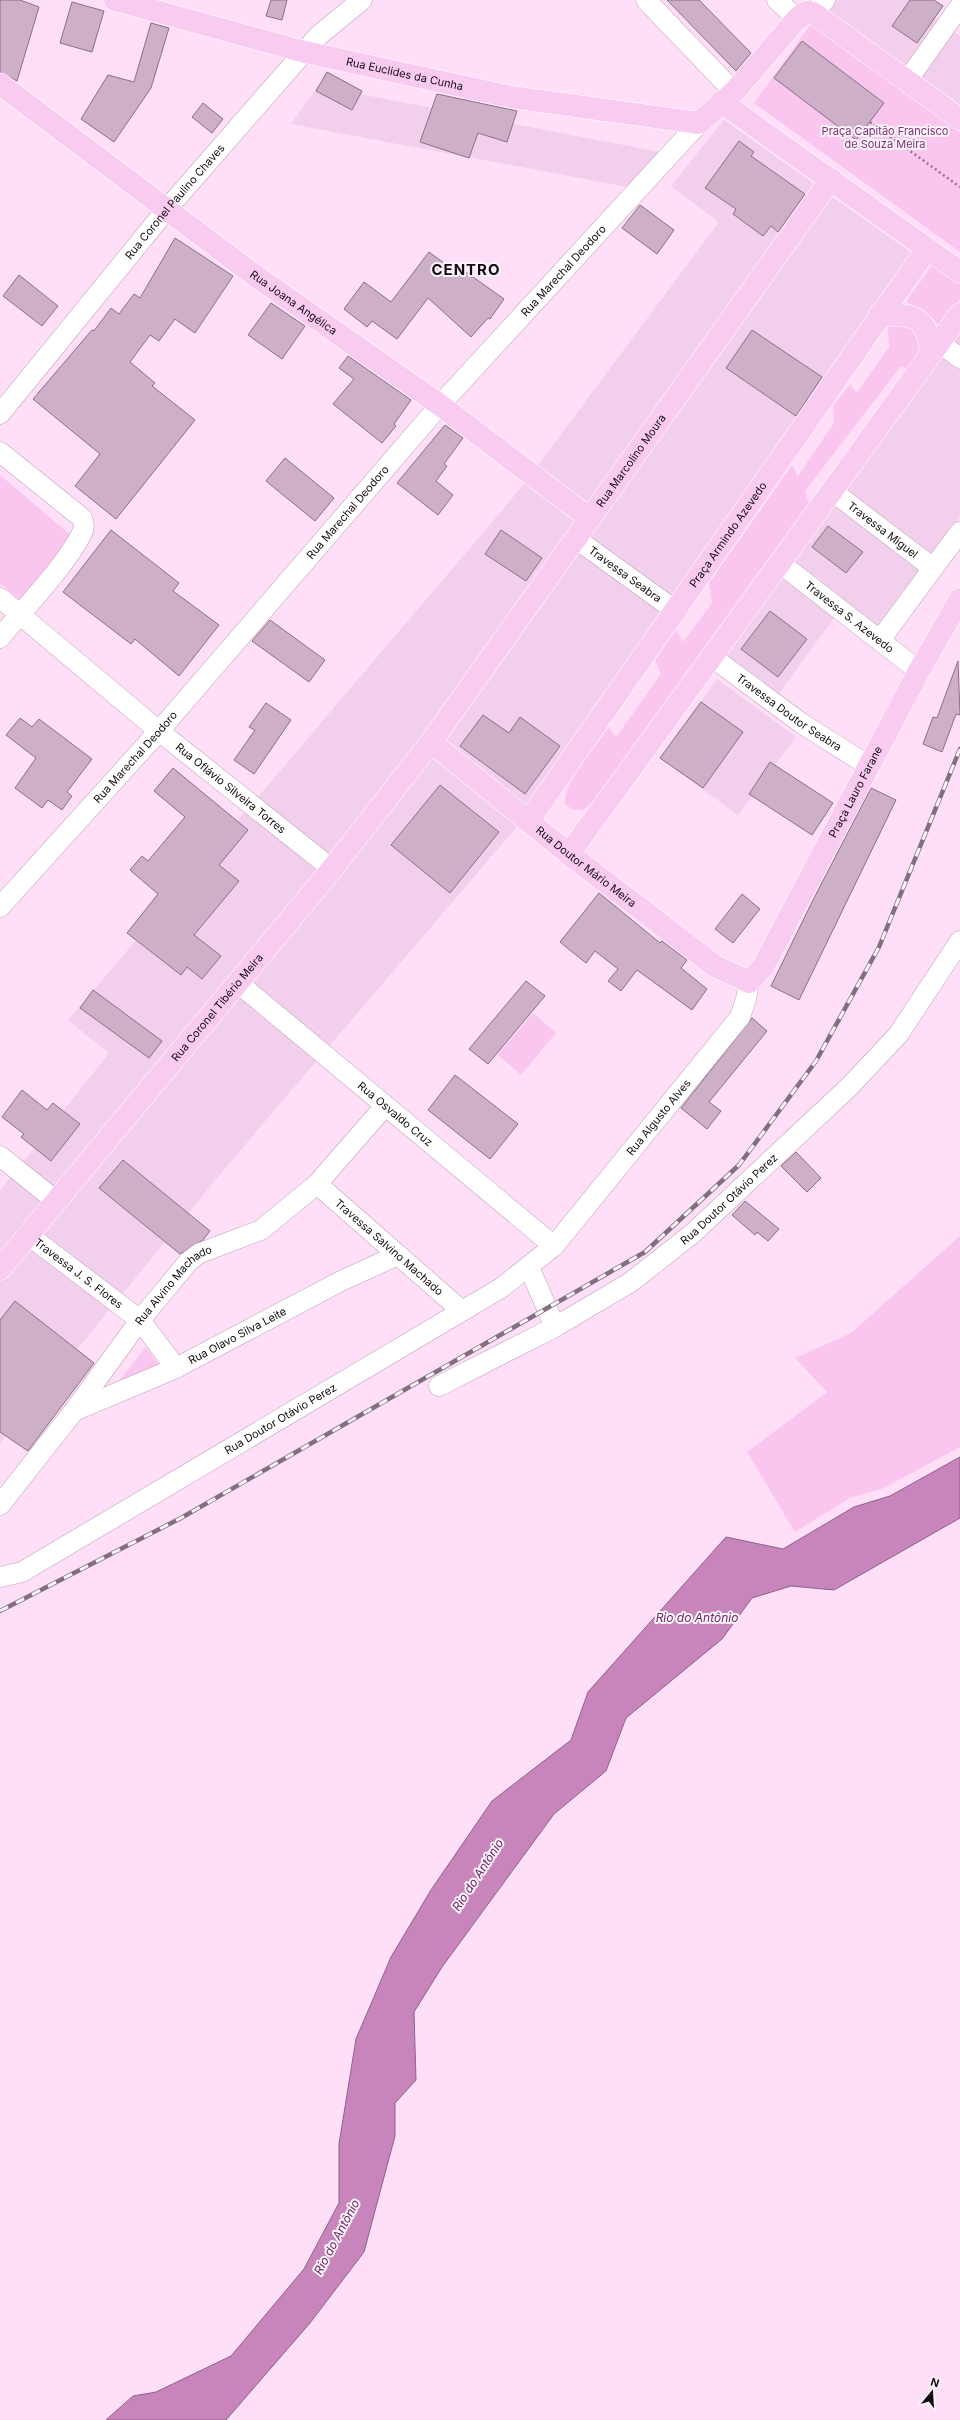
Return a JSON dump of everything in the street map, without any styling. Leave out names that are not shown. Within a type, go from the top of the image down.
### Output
[{"type":"main road","name":"Rua Euclides da Cunha","points":[[114,0],[305,52],[511,97],[699,123]]},
{"type":"main road","points":[[699,123],[728,97],[812,11],[960,119]]},
{"type":"main road","name":"Rua Joana Angélica","points":[[0,84],[250,272],[440,406],[589,518]]},
{"type":"main road","points":[[728,97],[831,179],[960,272]]},
{"type":"main road","name":"Rua Marcolino Moura","points":[[431,742],[831,179]]},
{"type":"main road","name":"Praça Armindo Azevedo","points":[[529,820],[676,611],[879,315],[927,248]]},
{"type":"main road","points":[[879,315],[908,314],[918,319],[935,348]]},
{"type":"main road","points":[[569,854],[960,314]]},
{"type":"main road","name":"Praça Lauro Farane","points":[[748,982],[763,967],[919,671],[960,599]]},
{"type":"main road","name":"Rua Doutor Mário Meira","points":[[431,742],[569,854],[715,966],[748,982]]},
{"type":"main road","name":"Rua Coronel Tibério Meira","points":[[0,1269],[27,1234],[332,868],[431,742]]},
{"type":"street","name":"Rua Coronel Paulino Chaves","points":[[0,414],[167,209],[318,36],[362,0]]},
{"type":"street","points":[[646,0],[728,97]]},
{"type":"street","points":[[777,0],[812,11]]},
{"type":"street","points":[[907,81],[960,6]]},
{"type":"street","name":"Rua Marechal Deodoro","points":[[0,907],[159,731],[440,406],[699,123]]},
{"type":"street","points":[[935,348],[960,358]]},
{"type":"street","points":[[0,452],[82,518],[84,524],[83,532],[61,563],[0,638]]},
{"type":"street","name":"Travessa Miguel","points":[[832,491],[933,568]]},
{"type":"street","points":[[880,640],[960,532]]},
{"type":"street","name":"Travessa Seabra","points":[[575,538],[676,611]]},
{"type":"street","name":"Travessa S. Azevedo","points":[[780,563],[919,671]]},
{"type":"street","name":"Rua Oflávio Silveira Torres","points":[[0,598],[159,731],[332,868]]},
{"type":"street","name":"Travessa Doutor Seabra","points":[[712,657],[801,723],[869,766]]},
{"type":"street","name":"Rua Doutor Otávio Perez","points":[[438,1386],[555,1327],[631,1282],[692,1234],[849,1087],[898,1035],[960,941]]},
{"type":"street","name":"Rua Osvaldo Cruz","points":[[237,982],[554,1246]]},
{"type":"street","name":"Rua Algusto Alves","points":[[554,1246],[740,1017],[746,1000],[748,982]]},
{"type":"street","name":"Rua Alvino Machado","points":[[0,1505],[74,1412],[140,1320],[189,1261],[200,1253],[261,1230],[317,1184],[385,1106]]},
{"type":"street","points":[[0,1156],[56,1201]]},
{"type":"street","name":"Travessa Salvino Machado","points":[[317,1184],[462,1311]]},
{"type":"street","name":"Travessa J. S. Flores","points":[[27,1234],[140,1320],[176,1368]]},
{"type":"street","name":"Rua Doutor Otávio Perez","points":[[0,1577],[22,1572],[501,1288],[554,1246]]},
{"type":"street","name":"Rua Olavo Silva Leite","points":[[74,1412],[176,1368],[341,1281],[398,1255]]},
{"type":"street","points":[[529,1267],[555,1327]]},
{"type":"path","points":[[870,122],[960,187]]},
{"type":"shaded area","points":[[832,0],[910,0],[960,36],[960,105],[824,8]]},
{"type":"shaded area","points":[[318,86],[660,152],[633,188],[291,124]]},
{"type":"shaded area","points":[[724,120],[912,253],[531,810],[221,1173],[0,1444],[0,1191],[109,1053],[68,1020],[521,488],[719,222],[671,186]]},
{"type":"shaded area","points":[[960,329],[960,517],[868,644],[834,618],[772,703],[719,665]]},
{"type":"shaded area","points":[[717,679],[796,737],[738,815],[660,758]]},
{"type":"green space","name":"Praça Capitão Francisco de Souza Meira","points":[[811,24],[960,132],[960,252],[754,103]]},
{"type":"green space","points":[[933,264],[960,284],[960,299],[940,328],[925,312],[906,302]]},
{"type":"green space","points":[[895,323],[913,323],[924,346],[911,371],[901,366],[805,491],[810,507],[591,804],[582,810],[573,810],[565,804],[566,795],[569,785],[581,764],[609,727],[616,737],[661,674],[655,660],[676,629],[683,642],[712,603],[709,583],[792,465],[798,476],[834,423],[833,406],[850,384],[857,393],[889,347],[888,328]]},
{"type":"green space","points":[[0,475],[75,539],[21,601],[0,583]]},
{"type":"green space","points":[[533,1013],[556,1033],[521,1075],[498,1055]]},
{"type":"green space","points":[[960,1236],[960,1447],[884,1488],[850,1498],[795,1532],[747,1452],[827,1392],[795,1358],[851,1333]]},
{"type":"green space","points":[[146,1347],[169,1379],[98,1407]]},
{"type":"water","name":"Rio do Antônio","points":[[960,1457],[960,1518],[834,1590],[791,1586],[752,1598],[722,1639],[626,1718],[606,1771],[554,1814],[442,1967],[414,2012],[416,2080],[395,2103],[395,2136],[364,2252],[310,2323],[226,2420],[106,2420],[133,2396],[156,2392],[231,2356],[304,2269],[339,2203],[339,2144],[356,2039],[391,1957],[431,1890],[492,1801],[571,1740],[588,1692],[726,1537],[783,1549],[854,1507],[890,1496]]},
{"type":"building","points":[[0,0],[20,0],[39,7],[17,81],[0,72]]},
{"type":"building","points":[[271,0],[287,0],[282,20],[266,16]]},
{"type":"building","points":[[667,0],[699,0],[751,53],[736,71]]},
{"type":"building","points":[[910,0],[934,0],[943,6],[917,43],[892,26]]},
{"type":"building","points":[[72,2],[104,11],[92,52],[60,43]]},
{"type":"building","points":[[151,23],[169,28],[151,88],[114,142],[81,119],[108,75],[134,82]]},
{"type":"building","points":[[802,41],[884,103],[856,140],[774,78]]},
{"type":"building","points":[[327,72],[362,91],[352,110],[316,91]]},
{"type":"building","points":[[437,94],[517,111],[507,142],[478,133],[469,158],[420,142]]},
{"type":"building","points":[[203,103],[223,119],[212,133],[192,117]]},
{"type":"building","points":[[739,141],[754,152],[751,156],[805,194],[778,232],[771,226],[763,236],[733,214],[736,209],[705,188]]},
{"type":"building","points":[[640,205],[674,230],[657,254],[622,228]]},
{"type":"building","points":[[175,238],[233,276],[195,333],[175,319],[159,341],[150,335],[130,362],[155,383],[152,386],[195,420],[116,519],[75,486],[100,454],[33,399],[92,330],[94,331],[111,308],[119,314],[134,294],[140,298]]},
{"type":"building","points":[[429,252],[463,277],[466,272],[504,299],[490,319],[488,318],[471,337],[428,298],[397,339],[372,321],[367,327],[344,309],[364,282],[391,302]]},
{"type":"building","points":[[19,275],[58,306],[42,326],[3,296]]},
{"type":"building","points":[[271,303],[305,326],[282,359],[248,335]]},
{"type":"building","points":[[752,330],[822,377],[796,416],[726,368]]},
{"type":"building","points":[[348,356],[411,400],[394,424],[396,426],[382,443],[333,404],[354,379],[339,368]]},
{"type":"building","points":[[445,425],[463,438],[444,464],[447,466],[436,481],[453,495],[438,515],[397,483]]},
{"type":"building","points":[[285,458],[334,498],[315,521],[266,481]]},
{"type":"building","points":[[828,526],[863,552],[846,573],[812,547]]},
{"type":"building","points":[[111,530],[179,583],[173,591],[219,625],[179,676],[135,639],[131,644],[63,592]]},
{"type":"building","points":[[501,530],[542,558],[526,581],[485,554]]},
{"type":"building","points":[[770,611],[807,639],[778,677],[741,649]]},
{"type":"building","points":[[270,620],[325,660],[309,682],[252,641]]},
{"type":"building","points":[[958,661],[960,715],[956,714],[942,752],[923,744],[933,717],[937,718]]},
{"type":"building","points":[[701,702],[743,732],[703,788],[660,758]]},
{"type":"building","points":[[266,703],[291,720],[254,774],[234,760],[255,730],[249,727]]},
{"type":"building","points":[[483,715],[509,733],[520,717],[560,746],[525,794],[460,746]]},
{"type":"building","points":[[20,718],[32,727],[39,719],[92,759],[67,792],[72,796],[62,810],[48,800],[42,808],[15,788],[36,758],[6,735]]},
{"type":"building","points":[[770,762],[833,803],[812,835],[749,794]]},
{"type":"building","points":[[173,768],[248,830],[219,865],[239,881],[194,935],[221,956],[202,979],[187,967],[181,975],[127,933],[158,894],[130,870],[142,856],[148,861],[185,817],[154,791]]},
{"type":"building","points":[[440,785],[499,832],[450,893],[391,845]]},
{"type":"building","points":[[871,788],[896,800],[799,1000],[771,986],[813,900]]},
{"type":"building","points":[[599,893],[660,943],[662,941],[687,960],[681,968],[707,989],[692,1010],[637,970],[621,991],[608,981],[618,969],[595,951],[586,963],[560,942]]},
{"type":"building","points":[[742,894],[760,909],[733,943],[715,929]]},
{"type":"building","points":[[526,981],[545,996],[488,1064],[469,1049]]},
{"type":"building","points":[[93,990],[162,1041],[149,1058],[80,1008]]},
{"type":"building","points":[[752,1018],[767,1031],[709,1102],[721,1111],[707,1129],[681,1108]]},
{"type":"building","points":[[455,1075],[518,1124],[490,1159],[428,1110]]},
{"type":"building","points":[[22,1090],[47,1110],[53,1103],[80,1124],[51,1161],[21,1137],[24,1134],[2,1117]]},
{"type":"building","points":[[796,1152],[821,1178],[807,1192],[781,1166]]},
{"type":"building","points":[[123,1160],[210,1231],[203,1240],[180,1254],[99,1188]]},
{"type":"building","points":[[745,1201],[779,1229],[768,1241],[757,1232],[755,1235],[732,1215]]},
{"type":"building","points":[[15,1301],[94,1363],[28,1451],[0,1432],[0,1320]]},
{"type":"railway","points":[[0,1611],[181,1518],[645,1252],[739,1165],[816,1061],[879,947],[960,749]]},
{"type":"district","name":"CENTRO","points":[[466,270]]}]
